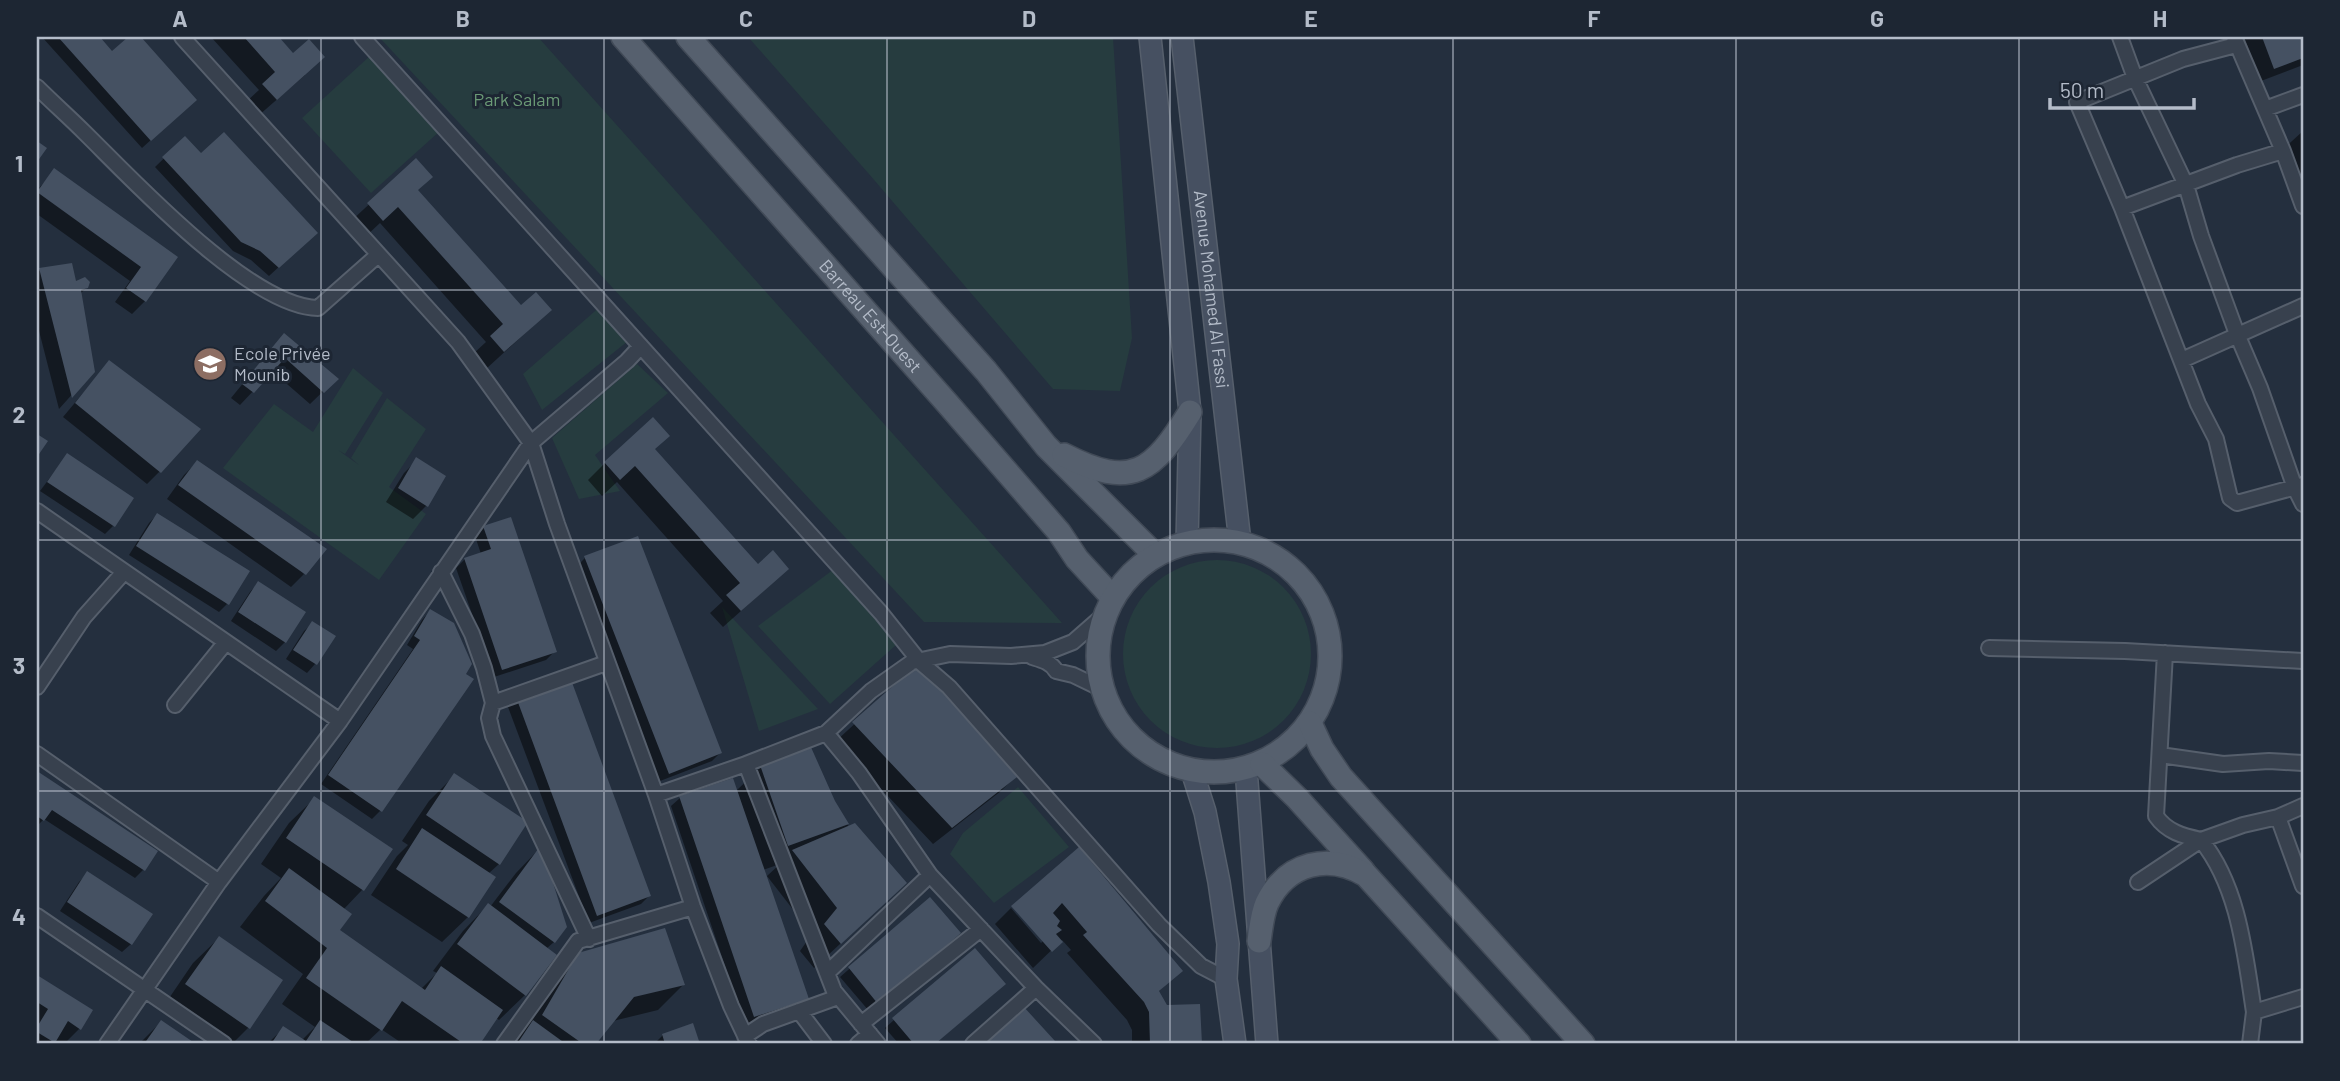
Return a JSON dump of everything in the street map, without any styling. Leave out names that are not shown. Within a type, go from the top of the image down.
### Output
[{"type":"main road","name":"Barreau Est-Ouest","points":[[623,37],[1059,532],[1109,606]]},
{"type":"main road","points":[[688,37],[986,371],[1046,446],[1155,555]]},
{"type":"main road","points":[[1046,446],[1100,471],[1133,472],[1149,465],[1160,456],[1190,412]]},
{"type":"main road","points":[[1215,540],[1240,542],[1262,550],[1295,573],[1309,589],[1326,626],[1330,646],[1327,686],[1320,706],[1296,740],[1254,766],[1219,773],[1192,771],[1174,766],[1143,748],[1118,722],[1102,689],[1097,652],[1109,606],[1131,574],[1155,555],[1187,543],[1215,540]]},
{"type":"main road","points":[[1310,723],[1322,749],[1341,777],[1583,1044]]},
{"type":"main road","points":[[1254,766],[1297,798],[1519,1044]]},
{"type":"main road","points":[[1259,941],[1268,902],[1281,883],[1297,869],[1306,865],[1330,863],[1366,875]]},
{"type":"street","points":[[182,37],[458,342],[531,443],[557,524],[656,795],[693,907],[730,1006],[747,1040],[763,1024],[838,997]]},
{"type":"street","points":[[362,37],[582,277],[881,612],[920,662],[948,687],[1159,925],[1201,967],[1226,979]]},
{"type":"street","name":"Avenue Mohamed Al Fassi","points":[[1150,37],[1190,412],[1187,543]]},
{"type":"street","name":"Avenue Mohamed Al Fassi","points":[[1182,37],[1240,542]]},
{"type":"street","points":[[2120,37],[2135,78],[2186,185],[2201,236],[2237,334],[2299,486],[2303,504]]},
{"type":"street","points":[[2299,486],[2237,503],[2230,498],[2216,439],[2198,404],[2122,208],[2077,102],[2235,41],[2283,151],[2303,206]]},
{"type":"street","points":[[37,87],[196,239],[261,287],[294,303],[318,308],[378,255]]},
{"type":"street","points":[[2265,109],[2303,95]]},
{"type":"street","points":[[2122,208],[2283,151]]},
{"type":"street","points":[[2182,360],[2303,306]]},
{"type":"street","points":[[107,1044],[219,882],[340,721],[531,443],[641,346]]},
{"type":"street","points":[[37,511],[340,721]]},
{"type":"street","points":[[37,687],[84,617],[124,572]]},
{"type":"street","points":[[441,572],[472,634],[493,703],[489,718],[493,736],[589,939]]},
{"type":"street","points":[[656,795],[826,733],[871,691],[912,662],[950,654],[1045,653],[1073,642],[1109,606]]},
{"type":"street","points":[[175,705],[226,642]]},
{"type":"street","points":[[1989,648],[2165,653],[2303,661]]},
{"type":"street","points":[[2165,653],[2156,816],[2162,824],[2181,836],[2201,840],[2214,856],[2236,914],[2254,1012],[2250,1044]]},
{"type":"street","points":[[1027,655],[1044,660],[1056,671],[1073,675],[1102,689]]},
{"type":"street","points":[[493,703],[606,663]]},
{"type":"street","points":[[826,733],[859,773],[930,875],[1036,988],[1094,1044]]},
{"type":"street","points":[[37,754],[219,882]]},
{"type":"street","points":[[2160,755],[2223,764],[2269,761],[2303,763]]},
{"type":"street","points":[[746,764],[838,997],[870,1034]]},
{"type":"street","points":[[1254,766],[1259,941],[1267,1044]]},
{"type":"street","points":[[1192,771],[1205,812],[1219,882],[1228,944],[1226,979],[1235,1044]]},
{"type":"street","points":[[2138,882],[2201,840],[2243,825],[2278,817],[2303,806]]},
{"type":"street","points":[[2278,817],[2303,886]]},
{"type":"street","points":[[827,973],[930,875]]},
{"type":"street","points":[[503,1044],[578,941],[693,907]]},
{"type":"street","points":[[37,916],[224,1044]]},
{"type":"street","points":[[858,1044],[981,929]]},
{"type":"street","points":[[973,1044],[1036,988]]},
{"type":"street","points":[[2254,1012],[2300,1002]]},
{"type":"street","points":[[799,1011],[824,1044]]},
{"type":"green space","name":"Park Salam","points":[[379,37],[538,37],[1062,623],[924,622]]},
{"type":"green space","points":[[748,37],[1113,37],[1132,338],[1120,391],[1053,389]]},
{"type":"green space","points":[[371,55],[440,131],[371,193],[302,118]]},
{"type":"green space","points":[[602,305],[633,337],[542,410],[523,374]]},
{"type":"green space","points":[[637,364],[668,393],[595,455],[620,491],[579,499],[552,438]]},
{"type":"green space","points":[[353,368],[383,393],[345,454],[338,450],[359,465],[351,458],[387,398],[426,429],[389,487],[426,514],[379,580],[223,468],[274,404],[313,432]]},
{"type":"green space","points":[[1217,560],[1253,567],[1283,588],[1304,618],[1311,654],[1304,690],[1283,720],[1253,741],[1217,748],[1181,741],[1151,720],[1130,690],[1123,654],[1130,618],[1151,588],[1181,567]]},
{"type":"green space","points":[[834,569],[896,645],[830,704],[758,626]]},
{"type":"green space","points":[[722,607],[818,709],[759,731]]},
{"type":"green space","points":[[1018,787],[1069,847],[994,903],[950,854],[963,833]]},
{"type":"building","points":[[58,37],[100,37],[112,51],[128,37],[141,37],[197,100],[151,141]]},
{"type":"building","points":[[244,37],[279,37],[293,53],[309,39],[325,57],[277,100],[262,84],[275,72]]},
{"type":"building","points":[[2262,37],[2303,37],[2303,58],[2274,69]]},
{"type":"building","points":[[224,132],[318,233],[279,268],[260,251],[241,242],[162,157],[185,136],[201,153]]},
{"type":"building","points":[[37,141],[47,148],[37,162]]},
{"type":"building","points":[[416,158],[433,177],[418,190],[521,305],[536,292],[552,310],[504,352],[490,336],[503,324],[398,207],[383,221],[367,203]]},
{"type":"building","points":[[54,168],[178,257],[146,302],[126,288],[141,267],[37,192]]},
{"type":"building","points":[[72,263],[76,281],[85,277],[90,282],[88,288],[81,290],[95,372],[72,398],[39,268]]},
{"type":"building","points":[[284,333],[339,379],[324,393],[285,358],[254,393],[242,384]]},
{"type":"building","points":[[109,360],[201,429],[161,473],[75,403]]},
{"type":"building","points":[[653,417],[670,436],[655,449],[758,564],[773,550],[789,569],[741,611],[726,595],[740,583],[635,466],[620,480],[604,462]]},
{"type":"building","points":[[37,434],[48,441],[37,457]]},
{"type":"building","points":[[67,453],[134,498],[115,527],[47,482]]},
{"type":"building","points":[[416,457],[446,476],[428,507],[398,488]]},
{"type":"building","points":[[197,460],[327,549],[306,575],[178,485]]},
{"type":"building","points":[[157,513],[250,571],[229,605],[136,546]]},
{"type":"building","points":[[511,517],[557,652],[502,670],[464,558],[491,549],[483,526]]},
{"type":"building","points":[[638,536],[722,753],[669,774],[584,556]]},
{"type":"building","points":[[258,581],[306,612],[286,643],[238,612]]},
{"type":"building","points":[[430,609],[454,623],[472,664],[466,674],[474,679],[382,812],[328,775],[420,640],[414,636]]},
{"type":"building","points":[[312,621],[336,636],[317,665],[293,650]]},
{"type":"building","points":[[918,664],[1021,774],[952,828],[852,722]]},
{"type":"building","points":[[570,677],[651,896],[597,916],[516,697]]},
{"type":"building","points":[[810,745],[835,801],[849,824],[788,846],[760,765]]},
{"type":"building","points":[[37,771],[158,851],[145,871],[52,810],[44,821],[37,816]]},
{"type":"building","points":[[454,773],[528,822],[500,865],[426,815]]},
{"type":"building","points":[[733,778],[809,999],[754,1017],[679,796]]},
{"type":"building","points":[[314,796],[393,849],[364,891],[286,838]]},
{"type":"building","points":[[855,823],[907,883],[841,944],[824,924],[837,908],[792,850]]},
{"type":"building","points":[[422,828],[496,877],[469,918],[396,869]]},
{"type":"building","points":[[541,845],[567,927],[555,943],[499,902]]},
{"type":"building","points":[[1079,847],[1183,971],[1159,991],[1167,1005],[1200,1004],[1202,1044],[1150,1044],[1149,1012],[1144,1002],[1083,935],[1087,932],[1062,903],[1053,913],[1060,921],[1057,926],[1062,930],[1056,934],[1063,942],[1052,952],[1011,906]]},
{"type":"building","points":[[289,868],[352,914],[340,930],[425,990],[441,966],[503,1010],[480,1044],[464,1044],[402,1001],[382,1031],[306,978],[327,948],[265,901]]},
{"type":"building","points":[[87,871],[153,914],[132,945],[67,902]]},
{"type":"building","points":[[930,897],[961,933],[878,1004],[848,967]]},
{"type":"building","points":[[488,903],[557,955],[526,996],[457,944]]},
{"type":"building","points":[[665,928],[685,985],[634,997],[596,1044],[583,1044],[542,1015],[578,953]]},
{"type":"building","points":[[219,936],[283,980],[250,1029],[185,984]]},
{"type":"building","points":[[975,948],[1006,984],[935,1044],[914,1044],[892,1018]]},
{"type":"building","points":[[37,975],[93,1010],[81,1030],[68,1021],[55,1043],[37,1032],[37,1027],[48,1009],[37,1002]]},
{"type":"building","points":[[1023,1006],[1055,1041],[1052,1044],[982,1044]]},
{"type":"building","points":[[161,1020],[196,1044],[144,1044]]},
{"type":"building","points":[[320,1020],[356,1044],[271,1044],[283,1026],[306,1041]]},
{"type":"building","points":[[533,1020],[566,1044],[517,1044]]},
{"type":"building","points":[[693,1023],[700,1044],[665,1044],[662,1034]]},
{"type":"place","name":"Ecole Privée Mounib","points":[[210,364]]}]
